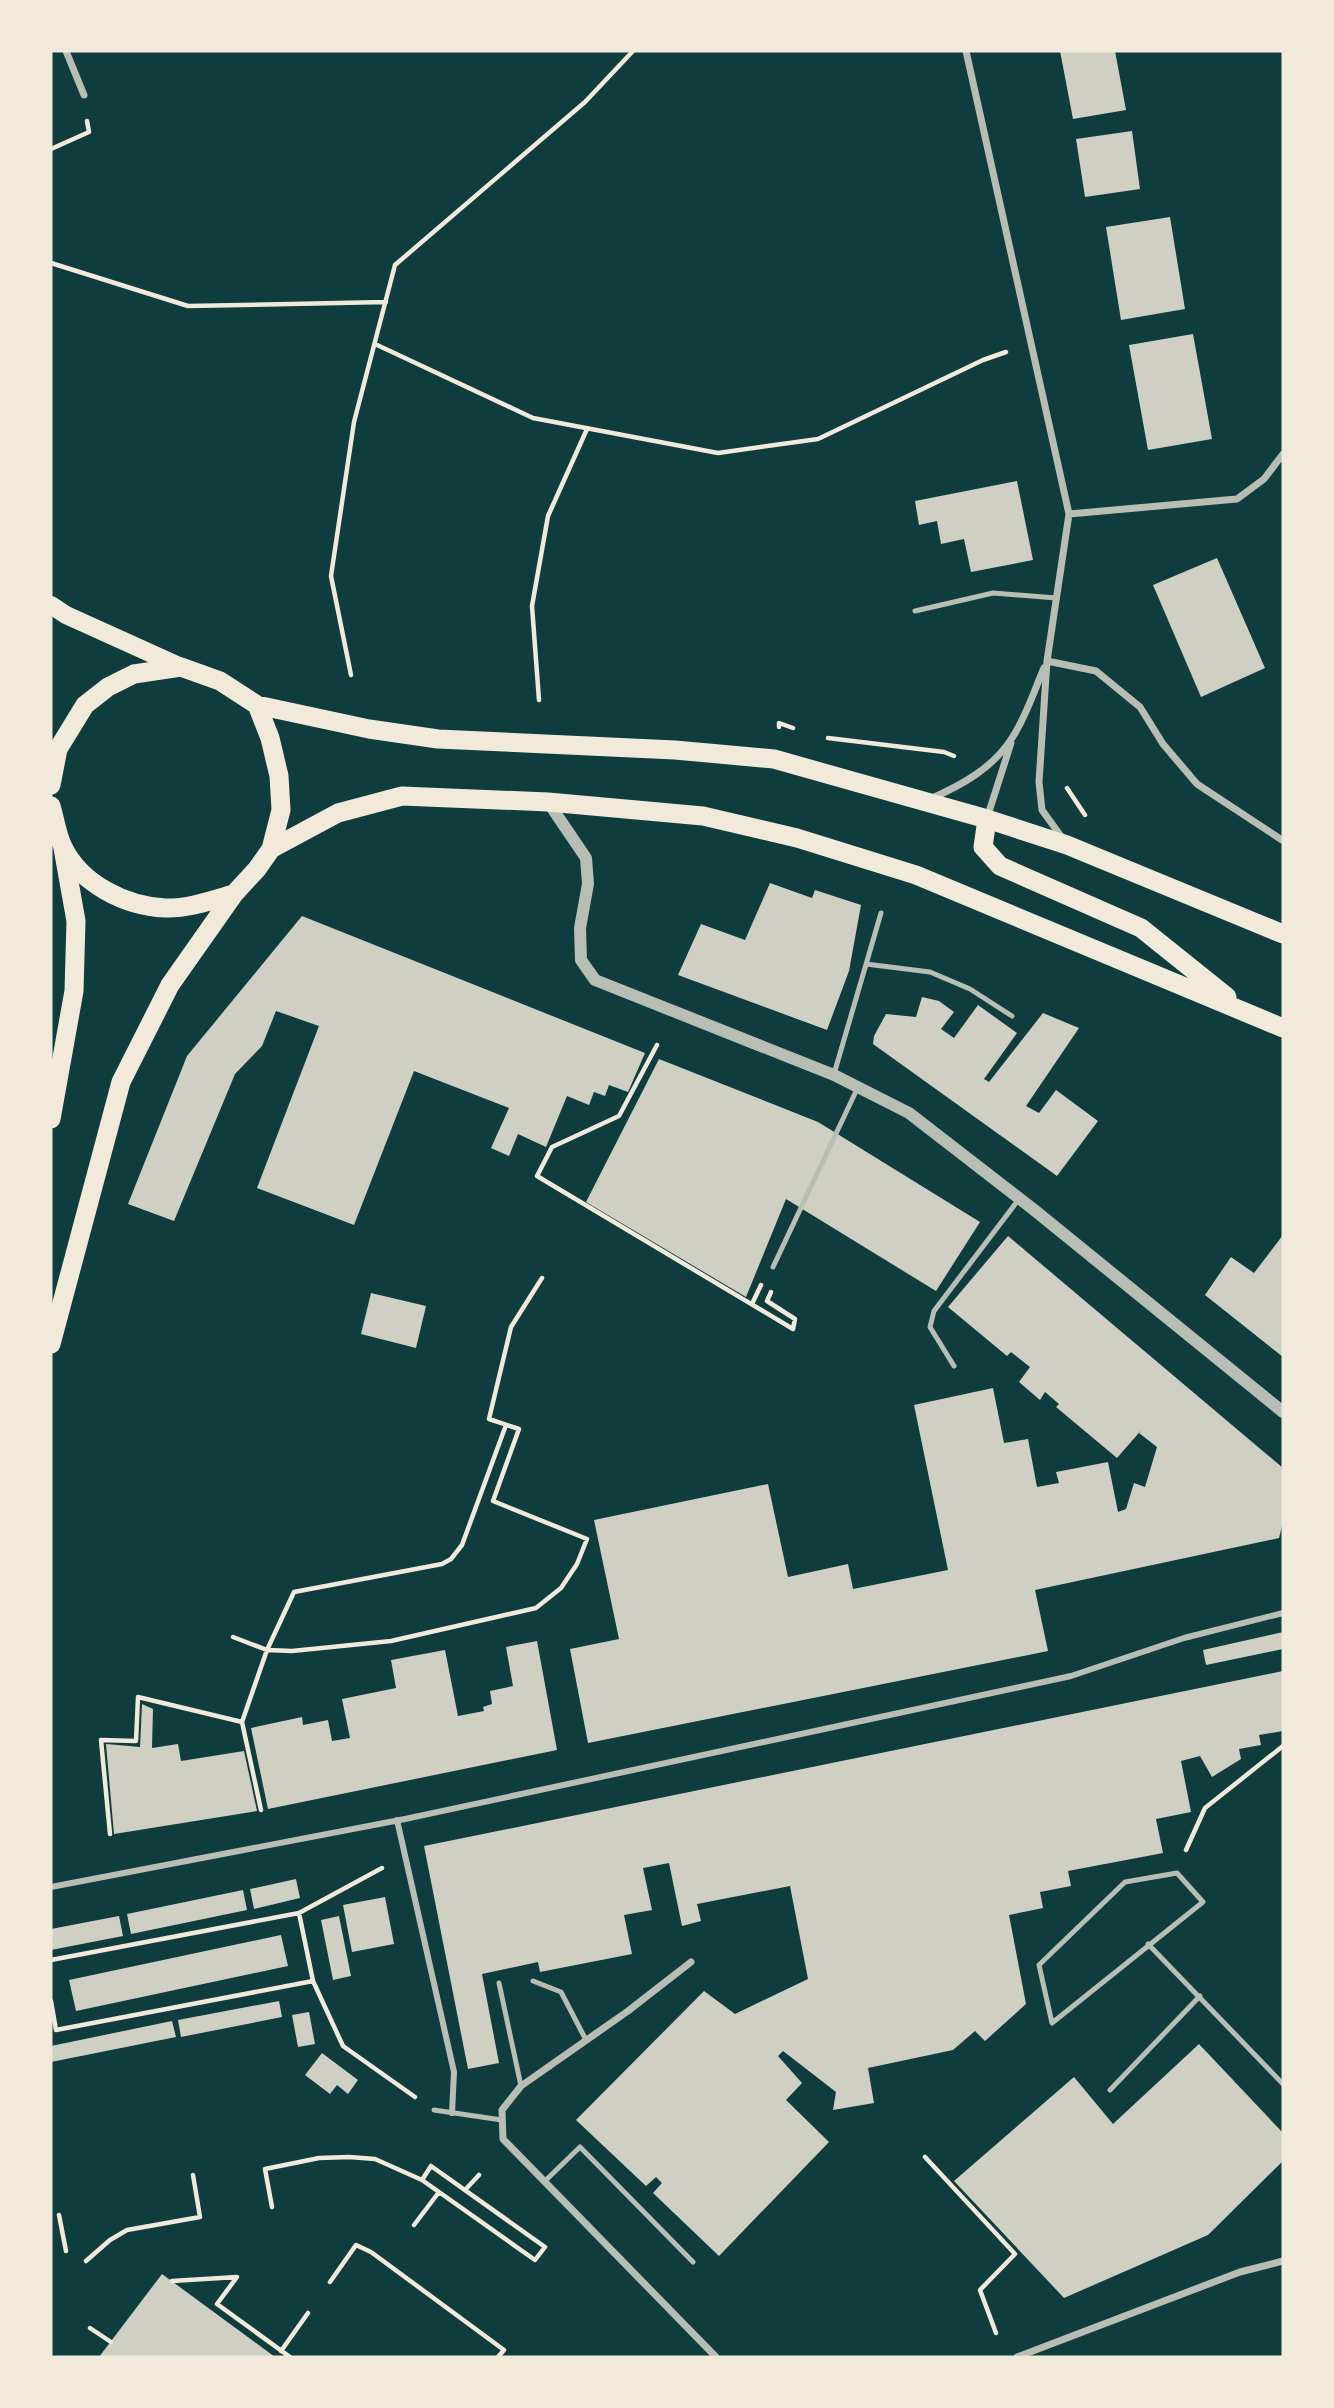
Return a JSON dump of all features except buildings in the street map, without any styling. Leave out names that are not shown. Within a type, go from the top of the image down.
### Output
[{"type":"highway","points":[[51,785],[58,749],[85,705],[108,687],[134,674],[181,667],[220,681],[257,705],[369,729],[438,739],[675,750],[774,759],[987,819],[1067,845],[1283,934]]},
{"type":"highway","points":[[51,1344],[121,1082],[170,985],[234,894],[271,849],[281,810],[279,776],[270,738],[257,705]]},
{"type":"highway","points":[[271,849],[338,813],[401,796],[548,802],[703,816],[797,838],[916,875],[1283,1028]]},
{"type":"highway","points":[[51,806],[63,848],[76,921],[74,991],[51,1119]]},
{"type":"highway","points":[[987,819],[983,847],[1000,866],[1141,929],[1247,1013]]},
{"type":"highway","points":[[63,848],[85,875],[107,893],[139,902],[164,908],[186,907],[234,894]]},
{"type":"main road","points":[[51,605],[65,615],[181,667]]},
{"type":"street","points":[[66,51],[84,95]]},
{"type":"street","points":[[967,51],[1069,514],[1047,661],[1039,782],[1042,810],[1067,845]]},
{"type":"street","points":[[1069,514],[1237,499],[1264,479],[1283,454]]},
{"type":"street","points":[[987,819],[1013,737],[1047,661]]},
{"type":"street","points":[[1047,661],[1096,671],[1140,707],[1163,744],[1197,784],[1282,840]]},
{"type":"street","points":[[922,802],[961,785],[993,762],[1013,737]]},
{"type":"street","points":[[548,802],[586,858],[588,884],[580,929],[581,960],[595,980],[834,1075],[909,1113],[1283,1412]]},
{"type":"street","points":[[51,1887],[397,1820],[1071,1675],[1184,1638],[1283,1613]]},
{"type":"street","points":[[397,1820],[454,2072],[452,2113]]},
{"type":"street","points":[[691,1962],[521,2086],[502,2110],[503,2139],[716,2357]]},
{"type":"street","points":[[1017,2357],[1240,2272],[1283,2261]]},
{"type":"lane","points":[[915,611],[993,593],[1056,598]]},
{"type":"lane","points":[[834,1075],[881,913]]},
{"type":"lane","points":[[866,964],[930,972],[970,989],[1012,1016]]},
{"type":"lane","points":[[773,1267],[858,1087]]},
{"type":"lane","points":[[954,1366],[930,1327],[933,1311],[1019,1199]]},
{"type":"lane","points":[[1177,1873],[1203,1902],[1052,2023],[1039,1965],[1125,1882],[1177,1873]]},
{"type":"lane","points":[[1148,1944],[1283,2084]]},
{"type":"lane","points":[[533,1981],[561,1992],[586,2040]]},
{"type":"lane","points":[[499,1983],[521,2086]]},
{"type":"lane","points":[[1110,2090],[1199,1996]]},
{"type":"lane","points":[[434,2110],[502,2120]]},
{"type":"lane","points":[[545,2181],[580,2147],[693,2262]]},
{"type":"path","points":[[351,675],[331,576],[354,422],[395,265],[585,102],[634,51]]},
{"type":"path","points":[[51,149],[89,132],[84,95]]},
{"type":"path","points":[[51,263],[187,306],[386,302]]},
{"type":"path","points":[[375,344],[533,418],[718,453],[818,439],[983,360],[1007,352]]},
{"type":"path","points":[[539,700],[532,606],[548,516],[587,429]]},
{"type":"path","points":[[779,723],[804,732]]},
{"type":"path","points":[[816,736],[944,752]]},
{"type":"path","points":[[656,1045],[619,1116],[552,1147],[537,1176],[793,1329],[795,1319],[767,1301],[774,1285],[773,1267]]},
{"type":"path","points":[[233,1637],[267,1650],[292,1651],[391,1641],[536,1608],[561,1588],[577,1564],[587,1539],[493,1501],[519,1429],[489,1419],[511,1327],[542,1278]]},
{"type":"path","points":[[261,1810],[242,1723],[267,1650],[294,1592],[442,1564],[451,1559],[462,1545],[506,1425]]},
{"type":"path","points":[[110,1834],[101,1740],[135,1741],[138,1697],[242,1723]]},
{"type":"path","points":[[1177,1873],[1205,1808],[1283,1746]]},
{"type":"path","points":[[51,1960],[299,1913],[385,1867]]},
{"type":"path","points":[[299,1913],[313,1981],[343,2046],[434,2110]]},
{"type":"path","points":[[51,2001],[56,2030],[313,1981]]},
{"type":"path","points":[[925,2157],[1015,2253],[980,2290],[996,2333]]},
{"type":"path","points":[[272,2207],[265,2169],[319,2158],[375,2159],[422,2180],[534,2260],[545,2247],[432,2166],[422,2180]]},
{"type":"path","points":[[86,2261],[110,2240],[127,2230],[200,2217],[193,2175]]},
{"type":"path","points":[[465,2190],[479,2175]]},
{"type":"path","points":[[414,2225],[439,2192]]},
{"type":"path","points":[[59,2215],[66,2251]]},
{"type":"path","points":[[330,2282],[356,2245],[371,2252],[504,2350],[498,2357]]},
{"type":"path","points":[[172,2281],[237,2277],[217,2304],[290,2357]]},
{"type":"path","points":[[281,2351],[308,2313]]},
{"type":"path","points":[[90,2328],[111,2342]]}]
